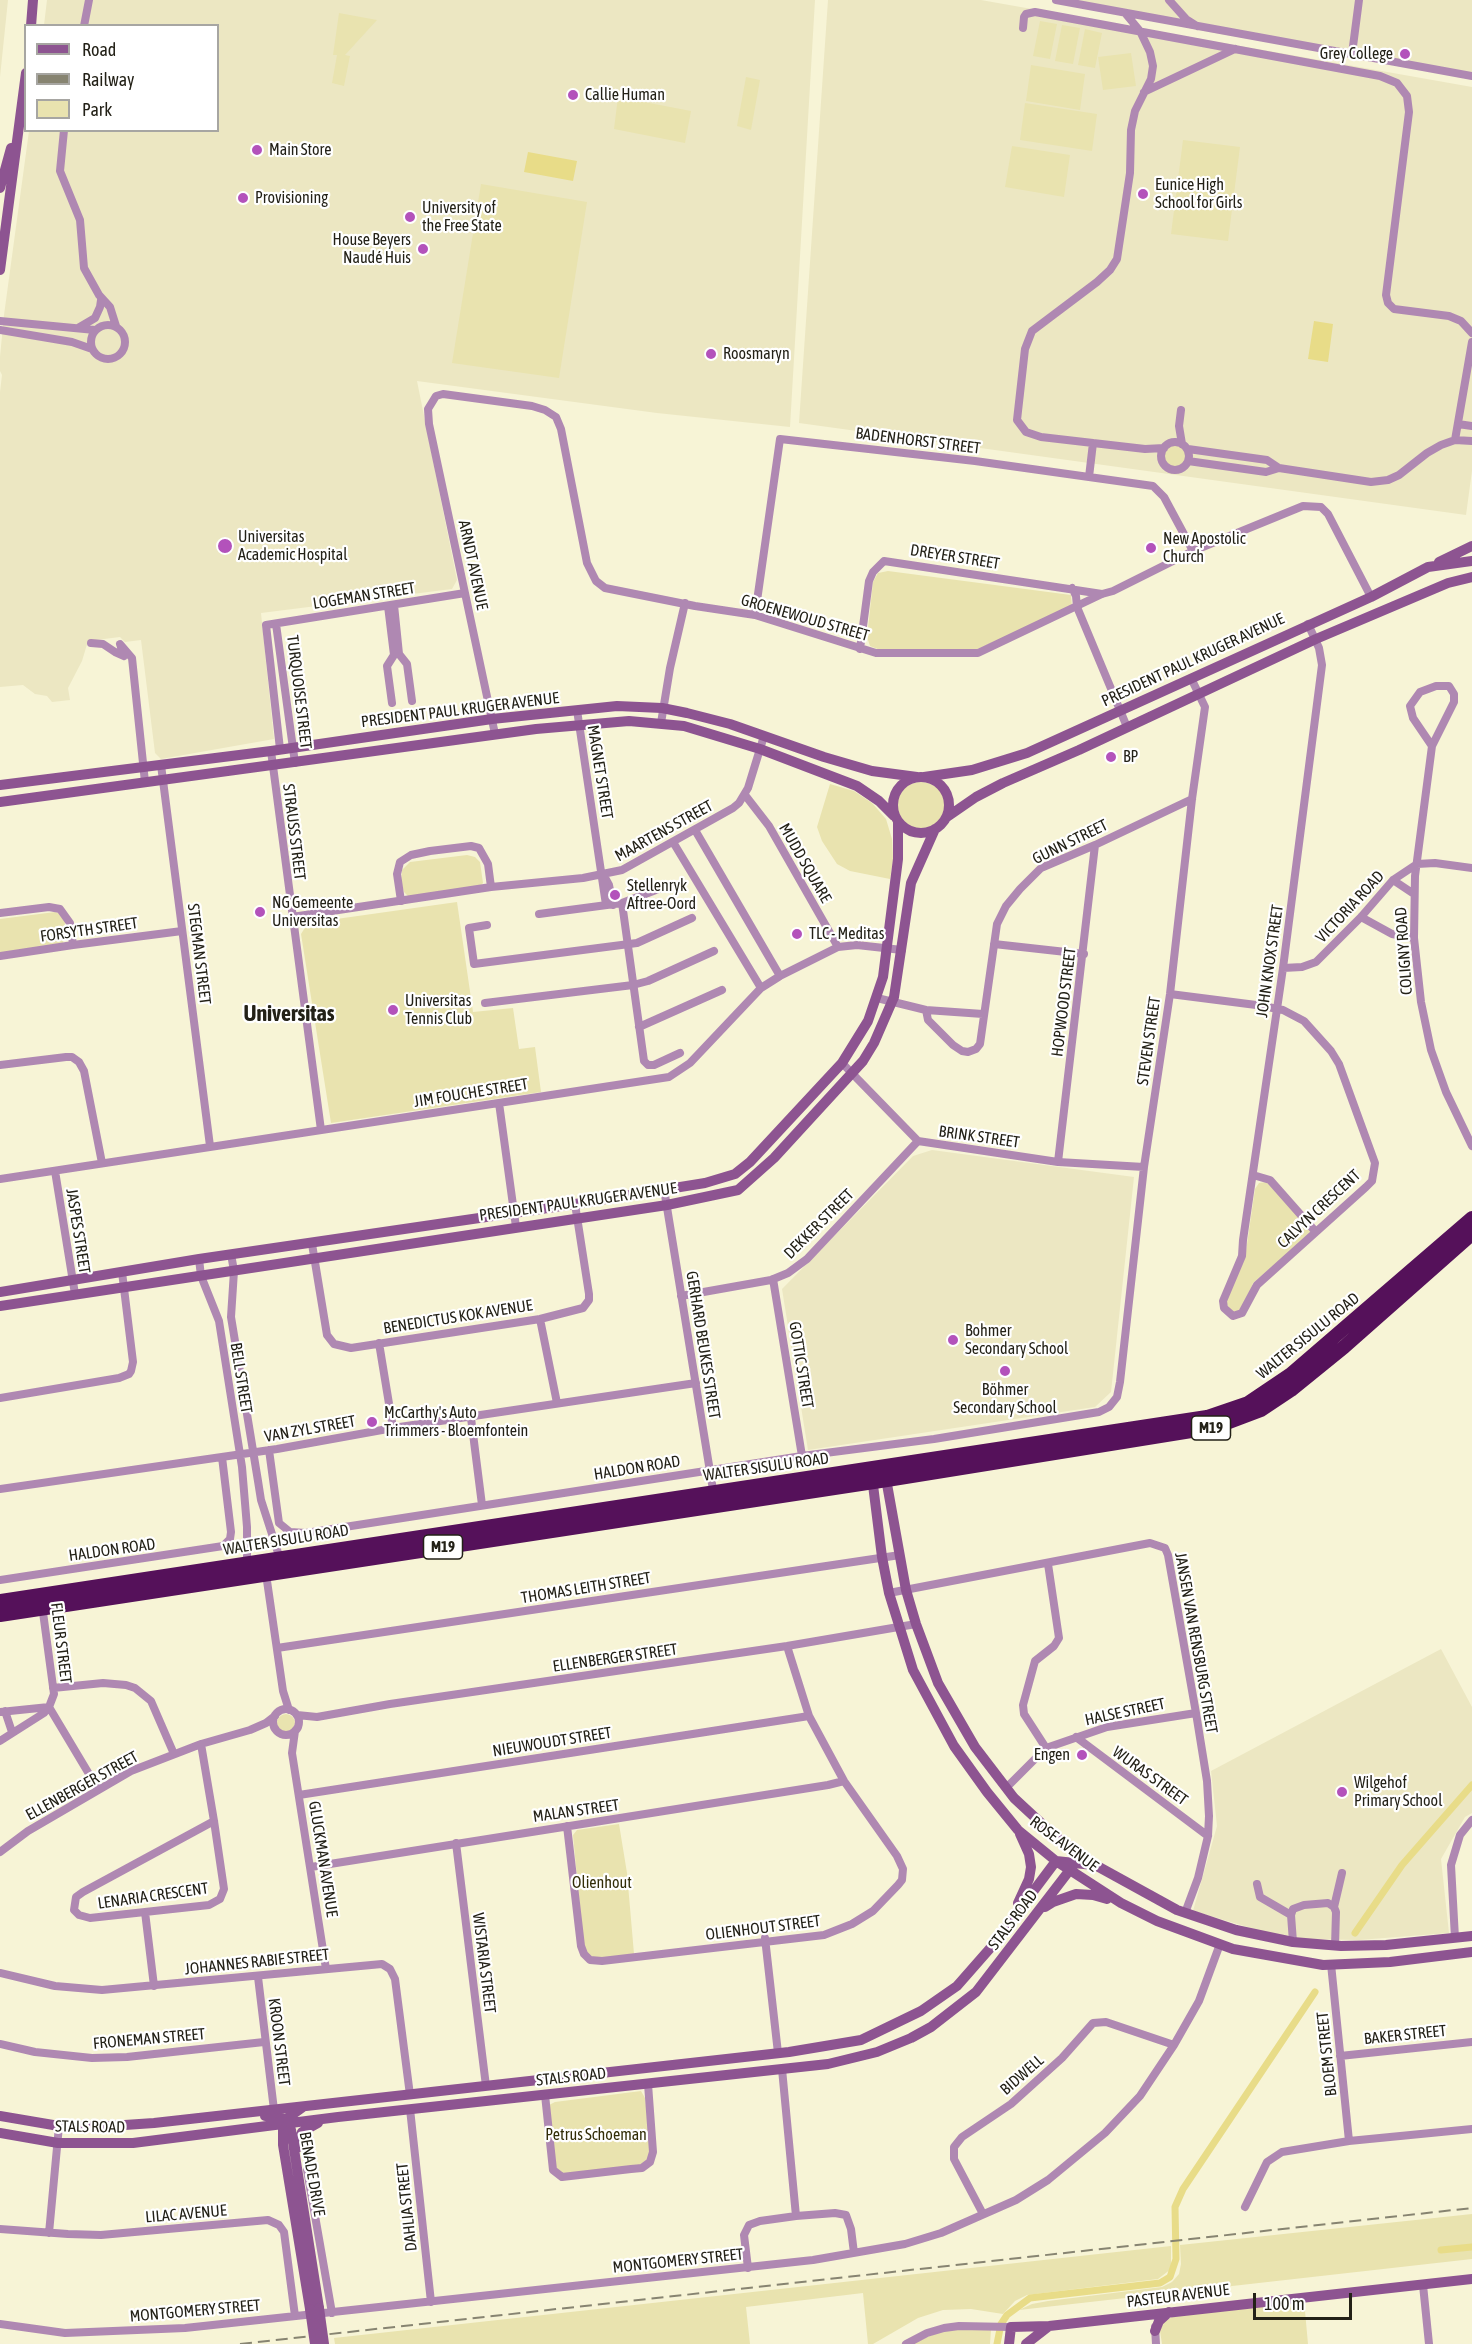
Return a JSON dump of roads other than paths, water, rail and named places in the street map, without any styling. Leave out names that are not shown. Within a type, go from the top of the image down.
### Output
[{"type":"highway","name":"WALTER SISULU ROAD","points":[[1352,1331],[1472,1218]]},
{"type":"highway","name":"WALTER SISULU ROAD","points":[[0,1615],[106,1584],[713,1491],[805,1485],[1215,1421],[1294,1379],[1472,1234]]},
{"type":"highway","name":"WALTER SISULU ROAD","points":[[0,1601],[108,1599],[717,1506],[805,1485]]},
{"type":"highway","points":[[611,1507],[612,1522]]},
{"type":"highway","points":[[531,1519],[534,1533]]},
{"type":"highway","points":[[453,1531],[456,1545]]},
{"type":"highway","points":[[357,1545],[360,1560]]},
{"type":"highway","points":[[195,1570],[197,1585]]},
{"type":"highway","points":[[106,1584],[108,1599]]},
{"type":"street","points":[[31,24],[33,0]]},
{"type":"street","points":[[84,24],[89,0]]},
{"type":"street","points":[[1056,0],[1472,76]]},
{"type":"street","points":[[1169,0],[1186,19],[1201,28]]},
{"type":"street","points":[[1352,54],[1359,0]]},
{"type":"street","points":[[1023,28],[1026,14],[1035,12],[1392,80],[1407,96],[1409,112],[1386,295],[1388,303],[1394,309],[1449,316],[1461,321],[1472,333]]},
{"type":"street","points":[[1125,13],[1140,31],[1150,52],[1153,66],[1151,79],[1135,111],[1131,130],[1130,174],[1117,259],[1110,270],[1097,282],[1039,324],[1029,336],[1024,350],[1017,420],[1019,426],[1026,432],[1041,436],[1144,449],[1161,456],[1166,467],[1175,471],[1185,466],[1188,461],[1179,426],[1181,410]]},
{"type":"street","points":[[1144,92],[1235,49]]},
{"type":"street","points":[[0,270],[24,86]]},
{"type":"street","points":[[0,188],[18,127]]},
{"type":"street","points":[[0,330],[72,342],[92,349],[103,358],[110,359],[122,353],[126,341],[125,335],[116,326],[110,307],[100,297],[84,268],[80,220],[60,171],[64,132]]},
{"type":"street","points":[[92,349],[91,342],[104,315],[100,297]]},
{"type":"street","points":[[76,329],[95,318],[100,307],[100,297]]},
{"type":"street","points":[[0,321],[76,329],[97,328],[108,324],[116,326]]},
{"type":"street","points":[[1455,440],[1472,342]]},
{"type":"street","name":"GROENEWOUD STREET","points":[[431,402],[436,396],[448,394],[532,406],[552,413],[561,429],[587,563],[596,581],[610,590],[755,615],[864,650],[882,653],[974,654],[1102,594],[1113,591],[1193,551],[1303,507],[1321,507],[1333,520],[1371,597]]},
{"type":"street","name":"ARNDT AVENUE","points":[[431,402],[428,408],[429,424],[495,734]]},
{"type":"street","points":[[1458,424],[1472,426]]},
{"type":"street","points":[[1161,456],[1179,426]]},
{"type":"street","name":"BADENHORST STREET","points":[[755,615],[780,439],[1154,486],[1164,496],[1193,551]]},
{"type":"street","points":[[1188,461],[1266,472],[1279,468],[1378,482],[1399,475],[1427,453],[1455,440],[1472,441]]},
{"type":"street","points":[[1089,477],[1093,443]]},
{"type":"street","points":[[1144,449],[1167,445],[1185,447],[1268,460],[1279,468]]},
{"type":"street","points":[[1428,567],[1472,546]]},
{"type":"street","name":"DREYER STREET","points":[[864,650],[862,636],[869,581],[873,572],[885,561],[1102,594]]},
{"type":"street","name":"PRESIDENT PAUL KRUGER AVENUE","points":[[0,785],[292,748],[492,719],[617,706],[662,708],[713,719],[824,758],[872,771],[921,777],[972,770],[1008,760],[1120,711],[1371,597],[1428,567],[1472,561]]},
{"type":"street","name":"PRESIDENT PAUL KRUGER AVENUE","points":[[947,817],[976,797],[1003,783],[1316,639],[1448,583],[1472,577]]},
{"type":"street","points":[[1072,588],[1076,596],[1077,607],[1127,727]]},
{"type":"street","name":"LOGEMAN STREET","points":[[266,625],[465,593]]},
{"type":"street","points":[[661,723],[662,708],[685,603]]},
{"type":"street","points":[[391,605],[399,654],[407,664],[412,701]]},
{"type":"street","points":[[391,605],[394,655],[387,666],[392,703]]},
{"type":"street","name":"TURQUOISE STREET","points":[[276,624],[295,763]]},
{"type":"street","name":"JOHN KNOX STREET","points":[[1223,1301],[1242,1256],[1323,665],[1316,639],[1308,624]]},
{"type":"street","name":"TURQUOISE STREET","points":[[266,625],[275,750]]},
{"type":"street","points":[[91,643],[104,644],[124,656],[120,644],[132,658],[146,782]]},
{"type":"street","name":"STEVEN STREET","points":[[1109,1407],[1117,1397],[1120,1382],[1144,1167],[1170,994],[1204,707],[1191,678]]},
{"type":"street","name":"COLIGNY ROAD","points":[[1432,746],[1413,718],[1410,705],[1420,692],[1436,686],[1449,686],[1454,694],[1454,702],[1432,746],[1414,894],[1414,938],[1421,1002],[1431,1050],[1446,1092],[1472,1146]]},
{"type":"street","name":"MAGNET STREET","points":[[577,710],[603,874],[601,884],[614,904],[627,945],[646,1064],[654,1065],[664,1062],[680,1053]]},
{"type":"street","name":"PRESIDENT PAUL KRUGER AVENUE","points":[[0,802],[495,734],[579,724],[629,721],[661,723],[703,731],[760,749],[857,786],[879,801],[896,819],[898,859],[886,950],[877,998],[868,1021],[842,1063],[750,1162],[735,1174],[723,1179],[575,1204],[231,1254],[0,1292]]},
{"type":"street","points":[[1072,732],[1079,750]]},
{"type":"street","points":[[745,795],[764,736]]},
{"type":"street","name":"STRAUSS STREET","points":[[275,750],[273,766],[321,1130]]},
{"type":"street","name":"STEGMAN STREET","points":[[161,765],[210,1146]]},
{"type":"street","points":[[921,777],[933,779],[946,791],[949,800],[947,817],[935,829],[923,834],[913,833],[896,819],[892,806],[899,786],[907,780],[921,777]]},
{"type":"street","name":"MAARTENS STREET","points":[[292,917],[603,874],[631,867],[733,808],[745,795]]},
{"type":"street","name":"MUDD SQUARE","points":[[745,795],[769,826],[838,947]]},
{"type":"street","name":"GUNN STREET","points":[[926,1010],[928,1020],[953,1045],[962,1051],[968,1052],[976,1049],[980,1044],[997,924],[1006,906],[1031,877],[1041,868],[1192,799]]},
{"type":"street","name":"PRESIDENT PAUL KRUGER AVENUE","points":[[0,1306],[667,1205],[717,1196],[744,1187],[774,1158],[863,1061],[874,1043],[892,1002],[911,883],[935,829]]},
{"type":"street","points":[[695,830],[780,976]]},
{"type":"street","points":[[673,842],[761,988]]},
{"type":"street","name":"HOPWOOD STREET","points":[[1058,1162],[1095,845]]},
{"type":"street","points":[[401,901],[397,874],[400,862],[411,855],[430,851],[471,846],[479,848],[488,864],[491,888]]},
{"type":"street","points":[[1417,864],[1434,863],[1472,868]]},
{"type":"street","name":"VICTORIA ROAD","points":[[1283,968],[1302,968],[1316,962],[1361,917],[1393,880],[1417,864]]},
{"type":"street","points":[[1393,880],[1414,894]]},
{"type":"street","points":[[539,914],[614,904],[669,885]]},
{"type":"street","points":[[0,913],[49,907],[60,909],[70,923],[73,945]]},
{"type":"street","points":[[1361,917],[1392,934],[1414,938]]},
{"type":"street","points":[[487,925],[469,927],[474,964],[637,943],[692,918]]},
{"type":"street","name":"FORSYTH STREET","points":[[0,956],[182,932]]},
{"type":"street","points":[[994,944],[1084,954]]},
{"type":"street","name":"JIM FOUCHE STREET","points":[[0,1179],[669,1077],[690,1063],[761,988],[780,976],[838,947],[856,945],[902,950]]},
{"type":"street","points":[[485,1003],[633,985],[648,981],[714,951]]},
{"type":"street","points":[[639,1027],[722,990]]},
{"type":"street","name":"CALVYN CRESCENT","points":[[1170,994],[1277,1009],[1290,1012],[1304,1021],[1331,1051],[1348,1087],[1375,1163],[1375,1174],[1366,1187],[1257,1285],[1242,1313],[1231,1316],[1224,1308],[1223,1301]]},
{"type":"street","points":[[877,998],[926,1010],[983,1014]]},
{"type":"street","points":[[0,1065],[66,1057],[72,1057],[79,1062],[84,1071],[102,1163]]},
{"type":"street","name":"BRINK STREET","points":[[842,1063],[918,1142],[1058,1162],[1144,1167]]},
{"type":"street","points":[[499,1103],[516,1227]]},
{"type":"street","name":"DEKKER STREET","points":[[681,1296],[773,1279],[788,1273],[807,1259],[918,1142]]},
{"type":"street","name":"JASPES STREET","points":[[56,1171],[75,1294]]},
{"type":"street","points":[[1253,1175],[1270,1180],[1315,1231]]},
{"type":"street","name":"GERHARD BEUKES STREET","points":[[664,1189],[717,1506]]},
{"type":"street","name":"BENEDICTUS KOK AVENUE","points":[[312,1244],[327,1335],[330,1341],[346,1348],[379,1343],[540,1318],[583,1308],[589,1300],[575,1204]]},
{"type":"street","name":"BELL STREET","points":[[231,1254],[234,1271],[231,1317],[261,1500],[280,1557]]},
{"type":"street","name":"BELL STREET","points":[[199,1259],[201,1276],[219,1321],[240,1455],[249,1577]]},
{"type":"street","points":[[0,1398],[119,1378],[132,1371],[133,1362],[122,1272]]},
{"type":"street","name":"GOTTIC STREET","points":[[773,1279],[802,1456]]},
{"type":"street","points":[[540,1318],[557,1403]]},
{"type":"street","points":[[379,1343],[393,1428]]},
{"type":"street","name":"VAN ZYL STREET","points":[[0,1490],[240,1455],[393,1428],[696,1383]]},
{"type":"street","name":"HALDON ROAD","points":[[269,1450],[279,1523],[285,1530],[295,1534],[710,1472],[802,1456],[934,1439],[1099,1412],[1109,1407]]},
{"type":"street","points":[[471,1418],[482,1505]]},
{"type":"street","name":"HALDON ROAD","points":[[0,1580],[214,1549],[226,1544],[231,1533],[222,1457]]},
{"type":"street","name":"ROSE AVENUE","points":[[879,1474],[900,1555],[906,1590],[938,1683],[975,1747],[1006,1788],[1055,1836],[1097,1866],[1181,1912],[1236,1930],[1293,1942],[1338,1946],[1386,1945],[1464,1937]]},
{"type":"street","name":"ROSE AVENUE","points":[[879,1474],[882,1557],[898,1627],[913,1670],[954,1746],[987,1792],[1018,1830],[1056,1861],[1069,1866],[1121,1903],[1172,1927],[1233,1949],[1332,1964],[1390,1962],[1470,1952]]},
{"type":"street","name":"JANSEN VAN RENSBURG STREET","points":[[889,1593],[1150,1543],[1165,1548],[1207,1781],[1208,1836],[1198,1878],[1181,1912]]},
{"type":"street","name":"THOMAS LEITH STREET","points":[[277,1648],[900,1555]]},
{"type":"street","points":[[280,1557],[282,1572]]},
{"type":"street","points":[[1046,1748],[1024,1714],[1023,1705],[1035,1661],[1054,1646],[1059,1638],[1048,1564]]},
{"type":"street","points":[[266,1574],[283,1691],[289,1710],[297,1715],[297,1729],[289,1735],[279,1733],[273,1724],[283,1691]]},
{"type":"street","name":"FLEUR STREET","points":[[42,1602],[53,1688],[49,1707],[98,1789]]},
{"type":"street","name":"ELLENBERGER STREET","points":[[297,1715],[317,1717],[390,1704],[787,1646],[916,1624]]},
{"type":"street","name":"OLIENHOUT STREET","points":[[567,1826],[581,1946],[584,1954],[590,1960],[602,1961],[765,1940],[824,1935],[843,1928],[873,1911],[902,1880],[904,1874],[901,1863],[844,1780],[809,1716],[787,1646]]},
{"type":"street","points":[[53,1688],[103,1683],[126,1684],[135,1688],[151,1701],[174,1754]]},
{"type":"street","points":[[12,1732],[2,1712],[49,1707]]},
{"type":"street","points":[[0,1741],[49,1707]]},
{"type":"street","points":[[276,1714],[289,1710]]},
{"type":"street","name":"HALSE STREET","points":[[1006,1788],[1046,1748],[1107,1727],[1196,1713]]},
{"type":"street","name":"ELLENBERGER STREET","points":[[0,1852],[28,1831],[131,1771],[201,1744],[250,1730],[266,1723],[276,1714]]},
{"type":"street","name":"NIEUWOUDT STREET","points":[[299,1796],[809,1716]]},
{"type":"street","name":"ELLENBERGER STREET","points":[[297,1729],[317,1717]]},
{"type":"street","name":"GLUCKMAN AVENUE","points":[[297,1729],[292,1753],[326,1969]]},
{"type":"street","name":"ELLENBERGER STREET","points":[[250,1730],[279,1733]]},
{"type":"street","name":"GLUCKMAN AVENUE","points":[[279,1733],[292,1753]]},
{"type":"street","name":"WURAS STREET","points":[[1076,1737],[1208,1836]]},
{"type":"street","name":"LENARIA CRESCENT","points":[[201,1744],[214,1821],[224,1889],[220,1899],[209,1905],[90,1918],[79,1915],[74,1910],[76,1897],[83,1892],[214,1821]]},
{"type":"street","name":"MALAN STREET","points":[[311,1867],[828,1785],[844,1780]]},
{"type":"street","points":[[1470,1952],[1464,1937],[1451,1865],[1460,1835],[1472,1820]]},
{"type":"street","points":[[1012,1917],[1029,1879],[1031,1867],[1029,1854],[1018,1830]]},
{"type":"street","points":[[1055,1836],[1069,1866],[1097,1866]]},
{"type":"street","name":"WISTARIA STREET","points":[[456,1843],[481,2087]]},
{"type":"street","name":"STALS ROAD","points":[[0,2116],[59,2126],[110,2126],[552,2079],[779,2053],[861,2040],[921,2011],[957,1986],[993,1945],[1056,1861]]},
{"type":"street","name":"STALS ROAD","points":[[0,2133],[58,2143],[133,2143],[338,2117],[828,2064],[877,2052],[931,2027],[976,1992],[1069,1866]]},
{"type":"street","points":[[1332,1964],[1338,1946],[1334,1908],[1342,1873]]},
{"type":"street","points":[[1257,1884],[1260,1897],[1291,1915]]},
{"type":"street","points":[[1038,1911],[1053,1902],[1076,1894],[1093,1894],[1121,1903]]},
{"type":"street","points":[[1293,1942],[1291,1915],[1293,1909],[1304,1905],[1328,1903],[1334,1908]]},
{"type":"street","points":[[145,1912],[154,1986]]},
{"type":"street","points":[[1172,1927],[1181,1912]]},
{"type":"street","points":[[1193,1935],[1198,1917]]},
{"type":"street","points":[[1217,1924],[1217,1943]]},
{"type":"street","points":[[1233,1949],[1236,1930]]},
{"type":"street","points":[[1443,1939],[1444,1956]]},
{"type":"street","points":[[765,1940],[782,2069],[796,2216]]},
{"type":"street","name":"MONTGOMERY STREET","points":[[0,2324],[65,2332],[185,2328],[748,2268],[905,2244],[941,2233],[1016,2200],[1048,2180],[1105,2133],[1140,2096],[1174,2044],[1199,2001],[1217,1943]]},
{"type":"street","points":[[1323,1945],[1332,1964]]},
{"type":"street","name":"JOHANNES RABIE STREET","points":[[0,1973],[55,1986],[102,1990],[382,1964],[390,1969],[395,1979],[415,2094]]},
{"type":"street","name":"BLOEM STREET","points":[[1332,1964],[1349,2141]]},
{"type":"street","name":"KROON STREET","points":[[258,1977],[264,2042],[274,2110]]},
{"type":"street","points":[[921,2011],[931,2027]]},
{"type":"street","name":"BIDWELL","points":[[983,2214],[954,2159],[954,2148],[962,2137],[1011,2104],[1036,2083],[1093,2023],[1106,2022],[1174,2044]]},
{"type":"street","name":"FRONEMAN STREET","points":[[0,2044],[35,2052],[92,2058],[127,2057],[264,2042]]},
{"type":"street","name":"BAKER STREET","points":[[1340,2056],[1472,2042]]},
{"type":"street","points":[[779,2053],[782,2069]]},
{"type":"street","points":[[552,2079],[545,2095],[553,2170],[560,2177],[642,2168],[650,2162],[653,2152],[647,2084],[653,2067]]},
{"type":"street","points":[[635,2069],[647,2084]]},
{"type":"street","points":[[532,2081],[545,2095]]},
{"type":"street","points":[[498,2085],[499,2100]]},
{"type":"street","points":[[477,2102],[481,2087]]},
{"type":"street","points":[[415,2094],[422,2108]]},
{"type":"street","points":[[397,2096],[404,2110]]},
{"type":"street","points":[[210,2117],[277,2116],[284,2119],[286,2124],[295,2111],[307,2106]]},
{"type":"street","name":"DAHLIA STREET","points":[[404,2110],[430,2302]]},
{"type":"street","points":[[332,2313],[303,2170],[297,2151],[302,2132],[317,2123],[338,2117]]},
{"type":"street","name":"BENADE DRIVE","points":[[315,2344],[315,2308],[303,2170],[291,2130],[286,2124],[283,2130],[283,2145],[315,2308],[324,2344]]},
{"type":"street","points":[[49,2233],[59,2126]]},
{"type":"street","points":[[1245,2207],[1262,2169],[1275,2155],[1282,2152],[1349,2141],[1472,2128]]},
{"type":"street","points":[[248,2129],[273,2132],[283,2145]]},
{"type":"street","points":[[748,2268],[744,2235],[749,2225],[796,2216],[835,2213],[846,2215],[854,2253]]},
{"type":"street","name":"LILAC AVENUE","points":[[0,2229],[101,2235],[268,2220],[279,2225],[284,2232],[296,2316]]},
{"type":"street","name":"PASTEUR AVENUE","points":[[1009,2327],[1049,2326],[1472,2279]]},
{"type":"street","points":[[1423,2285],[1430,2344]]},
{"type":"street","points":[[1155,2331],[1159,2321],[1170,2312]]},
{"type":"street","points":[[1154,2314],[1156,2344]]},
{"type":"street","points":[[906,2344],[936,2330],[959,2326],[1009,2327],[1009,2344]]},
{"type":"street","points":[[1026,2344],[1049,2326]]},
{"type":"waterway","points":[[1355,1933],[1402,1865],[1472,1785]]},
{"type":"waterway","points":[[997,2344],[1001,2324],[1007,2315],[1030,2298],[1160,2283],[1170,2277],[1176,2259],[1175,2207],[1183,2189],[1315,1992]]},
{"type":"waterway","points":[[1441,2250],[1472,2247]]},
{"type":"railway","points":[[240,2344],[1472,2208]]},
{"type":"place","name":"Grey College","points":[[1405,54]]},
{"type":"place","name":"Callie Human","points":[[573,95]]},
{"type":"place","name":"Main Store","points":[[257,150]]},
{"type":"place","name":"Eunice High School for Girls","points":[[1143,194]]},
{"type":"place","name":"Provisioning","points":[[243,198]]},
{"type":"place","name":"University of the Free State","points":[[410,217]]},
{"type":"place","name":"House Beyers Naudé Huis","points":[[423,249]]},
{"type":"place","name":"Roosmaryn","points":[[711,354]]},
{"type":"place","name":"Universitas Academic Hospital","points":[[225,546]]},
{"type":"place","name":"New Apostolic Church","points":[[1151,548]]},
{"type":"place","name":"BP","points":[[1111,757]]},
{"type":"place","name":"Stellenryk Aftree-Oord","points":[[615,895]]},
{"type":"place","name":"NG Gemeente Universitas","points":[[260,912]]},
{"type":"place","name":"TLC - Meditas","points":[[797,934]]},
{"type":"place","name":"Universitas Tennis Club","points":[[393,1010]]},
{"type":"place","name":"Bohmer Secondary School","points":[[953,1340]]},
{"type":"place","name":"Böhmer Secondary School","points":[[1005,1371]]},
{"type":"place","name":"McCarthy's Auto Trimmers - Bloemfontein","points":[[372,1422]]},
{"type":"place","name":"Engen","points":[[1082,1755]]},
{"type":"place","name":"Wilgehof Primary School","points":[[1342,1792]]},
{"type":"district","name":"Universitas","points":[[289,1014]]},
{"type":"park label","name":"Olienhout","points":[[602,1883]]},
{"type":"park label","name":"Petrus Schoeman","points":[[596,2135]]}]
